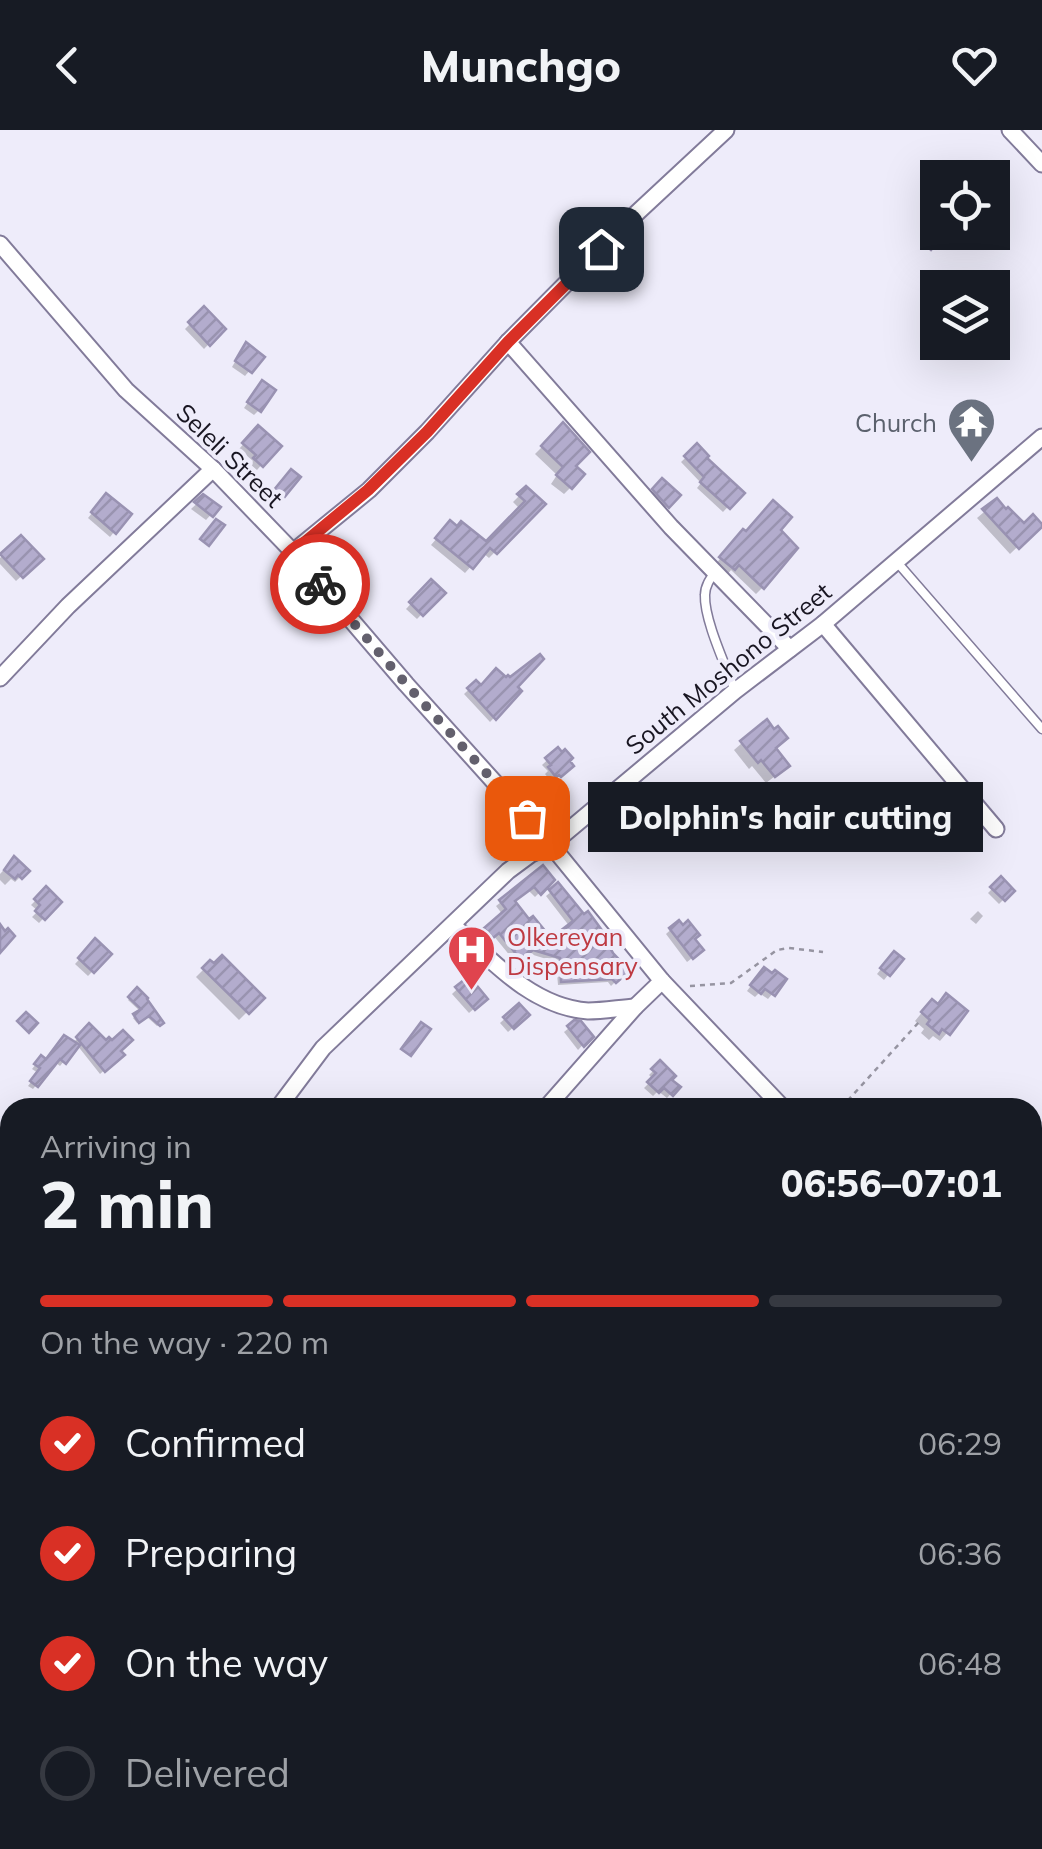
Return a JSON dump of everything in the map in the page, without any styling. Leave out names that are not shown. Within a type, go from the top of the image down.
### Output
[{"type":"street","points":[[293,552],[368,490],[427,432],[508,342],[726,130]]},
{"type":"street","points":[[1010,130],[1042,164]]},
{"type":"street","name":"Seleli Street","points":[[0,244],[126,390],[213,469],[293,552],[551,845],[666,984],[774,1098]]},
{"type":"street","points":[[508,342],[671,528],[790,649]]},
{"type":"street","name":"South Moshono Street","points":[[286,1098],[323,1048],[520,861],[551,845],[735,690],[824,624],[1039,446]]},
{"type":"street","points":[[0,678],[68,606],[213,469]]},
{"type":"street","points":[[824,624],[996,829]]},
{"type":"street","points":[[453,924],[507,975],[560,1006],[589,1011],[635,1007]]},
{"type":"street","points":[[555,1098],[635,1007],[666,984]]},
{"type":"lane","points":[[896,561],[1042,729]]},
{"type":"lane","points":[[715,572],[705,596],[708,618],[735,690]]},
{"type":"path","points":[[666,984],[731,983],[777,950],[823,952]]},
{"type":"path","points":[[850,1098],[919,1022]]},
{"type":"building","points":[[204,306],[226,329],[210,346],[188,322]]},
{"type":"building","points":[[246,342],[265,357],[252,373],[235,361]]},
{"type":"building","points":[[262,380],[276,390],[261,412],[247,402]]},
{"type":"building","points":[[563,422],[590,452],[576,466],[585,474],[572,489],[556,475],[563,467],[541,446]]},
{"type":"building","points":[[258,425],[282,446],[263,467],[242,443]]},
{"type":"building","points":[[697,443],[707,458],[745,493],[730,509],[700,482],[704,477],[684,456]]},
{"type":"building","points":[[291,469],[301,477],[283,499],[273,491]]},
{"type":"building","points":[[662,478],[681,495],[669,508],[652,489]]},
{"type":"building","points":[[526,486],[546,504],[497,554],[490,548],[473,569],[435,538],[450,520],[457,526],[461,521],[486,541],[525,501],[517,494]]},
{"type":"building","points":[[106,493],[132,514],[116,534],[91,512]]},
{"type":"building","points":[[203,494],[221,507],[213,517],[194,502]]},
{"type":"building","points":[[997,498],[1024,523],[1033,514],[1042,524],[1019,549],[982,509]]},
{"type":"building","points":[[773,500],[792,517],[781,530],[798,548],[764,589],[739,565],[735,570],[719,557]]},
{"type":"building","points":[[216,519],[225,525],[209,546],[200,539]]},
{"type":"building","points":[[21,535],[44,559],[23,578],[0,554]]},
{"type":"building","points":[[431,579],[446,593],[423,616],[409,602]]},
{"type":"building","points":[[540,654],[544,659],[518,687],[522,691],[496,720],[467,688],[476,680],[481,685],[496,668],[510,677]]},
{"type":"building","points":[[767,719],[788,738],[776,748],[790,766],[775,777],[740,741]]},
{"type":"building","points":[[558,747],[573,758],[570,761],[574,766],[561,777],[556,777],[545,758]]},
{"type":"building","points":[[772,808],[782,820],[760,838],[751,826]]},
{"type":"building","points":[[14,856],[30,871],[22,879],[18,875],[15,879],[4,870]]},
{"type":"building","points":[[543,865],[555,880],[541,895],[534,887],[515,901],[551,938],[573,921],[549,890],[558,882],[584,914],[588,911],[607,937],[604,938],[613,953],[630,971],[616,983],[612,979],[561,982],[560,958],[533,950],[521,960],[499,933],[493,938],[484,928],[506,909],[499,900]]},
{"type":"building","points":[[1001,876],[1015,891],[1005,901],[990,887]]},
{"type":"building","points":[[46,886],[62,902],[45,920],[35,911],[40,905],[34,899]]},
{"type":"building","points":[[679,920],[683,925],[688,920],[700,935],[695,939],[704,950],[693,959],[669,928]]},
{"type":"building","points":[[0,924],[15,936],[0,953]]},
{"type":"building","points":[[95,938],[112,954],[94,973],[78,958]]},
{"type":"building","points":[[894,951],[904,959],[890,976],[880,968]]},
{"type":"building","points":[[222,955],[265,998],[249,1014],[202,968]]},
{"type":"building","points":[[764,967],[787,979],[775,996],[765,989],[761,994],[750,985]]},
{"type":"building","name":"Olkereyan Dispensary","points":[[469,976],[488,999],[475,1010],[455,987]]},
{"type":"building","points":[[137,987],[164,1023],[160,1026],[149,1016],[139,1023],[133,1014],[141,1009],[128,997]]},
{"type":"building","points":[[946,993],[968,1011],[950,1035],[942,1029],[939,1034],[921,1012],[932,999],[938,1004]]},
{"type":"building","points":[[519,1003],[530,1015],[514,1029],[503,1017]]},
{"type":"building","points":[[26,1012],[38,1023],[29,1033],[17,1021]]},
{"type":"building","points":[[574,1020],[581,1021],[594,1037],[584,1047],[567,1026]]},
{"type":"building","points":[[421,1022],[431,1029],[411,1056],[401,1049]]},
{"type":"building","points":[[89,1023],[106,1040],[112,1040],[123,1030],[133,1040],[121,1051],[125,1055],[105,1072],[76,1037]]},
{"type":"building","points":[[64,1035],[80,1045],[66,1064],[60,1059],[38,1087],[30,1081],[40,1068],[34,1064],[41,1055],[46,1059]]},
{"type":"building","points":[[660,1060],[681,1087],[673,1096],[664,1088],[659,1093],[647,1082],[656,1073],[651,1069]]},
{"type":"way so far","points":[[320,584],[527,818]]},
{"type":"place","name":"Church","points":[[972,464]]},
{"type":"place","name":"Dolphin's hair cutting","points":[[527,818]]},
{"type":"place","name":"Olkereyan Dispensary","points":[[472,992]]},
{"type":"route","points":[[320,584],[293,552],[368,490],[427,432],[508,342],[601,249]]}]
